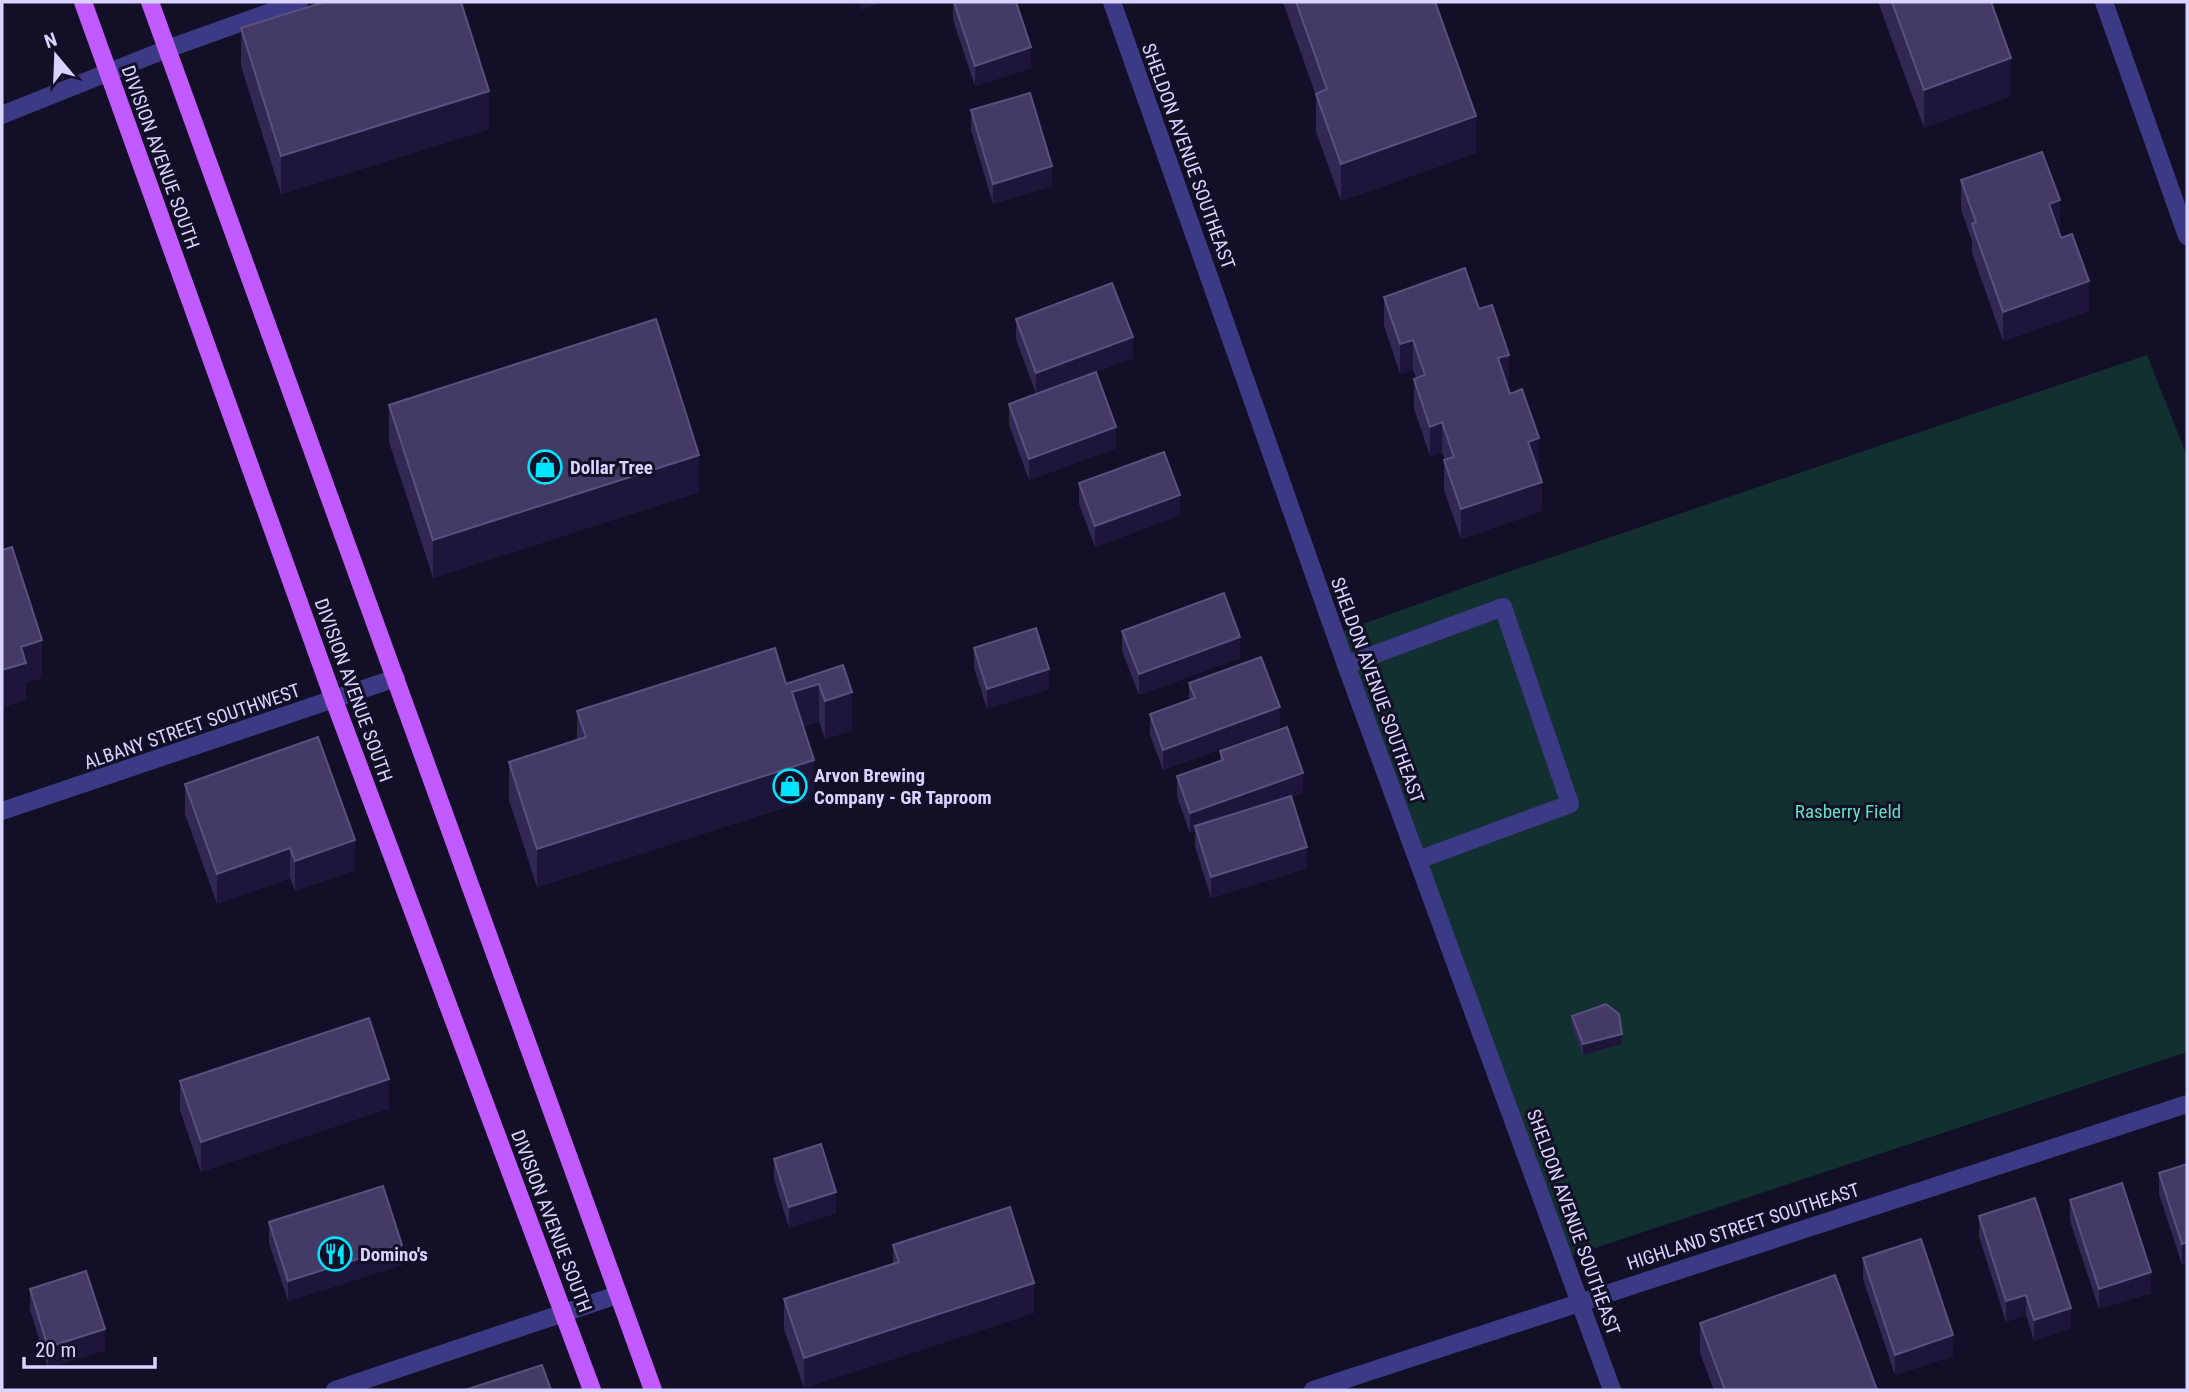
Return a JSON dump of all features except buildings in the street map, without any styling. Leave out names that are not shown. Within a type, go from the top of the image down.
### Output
[{"type":"main road","name":"DIVISION AVENUE SOUTH","points":[[83,2],[334,700],[592,1390]]},
{"type":"main road","name":"DIVISION AVENUE SOUTH","points":[[150,2],[653,1390]]},
{"type":"street","points":[[2,115],[167,49],[299,2]]},
{"type":"street","name":"SHELDON AVENUE SOUTHEAST","points":[[1112,2],[1346,665],[1612,1390]]},
{"type":"street","points":[[2104,2],[2187,236]]},
{"type":"street","points":[[1346,665],[1503,607],[1570,804],[1418,860]]},
{"type":"street","name":"ALBANY STREET SOUTHWEST","points":[[2,811],[396,678]]},
{"type":"street","name":"HIGHLAND STREET SOUTHEAST","points":[[1313,1390],[2187,1104]]},
{"type":"street","points":[[335,1390],[617,1294]]},
{"type":"green space","name":"Rasberry Field","points":[[2147,355],[2187,456],[2187,1052],[1565,1258],[1335,634],[1502,574]]},
{"type":"place","name":"Dollar Tree","points":[[545,467]]},
{"type":"place","name":"Arvon Brewing Company - GR Taproom","points":[[790,786]]},
{"type":"place","name":"Domino's","points":[[335,1254]]}]
